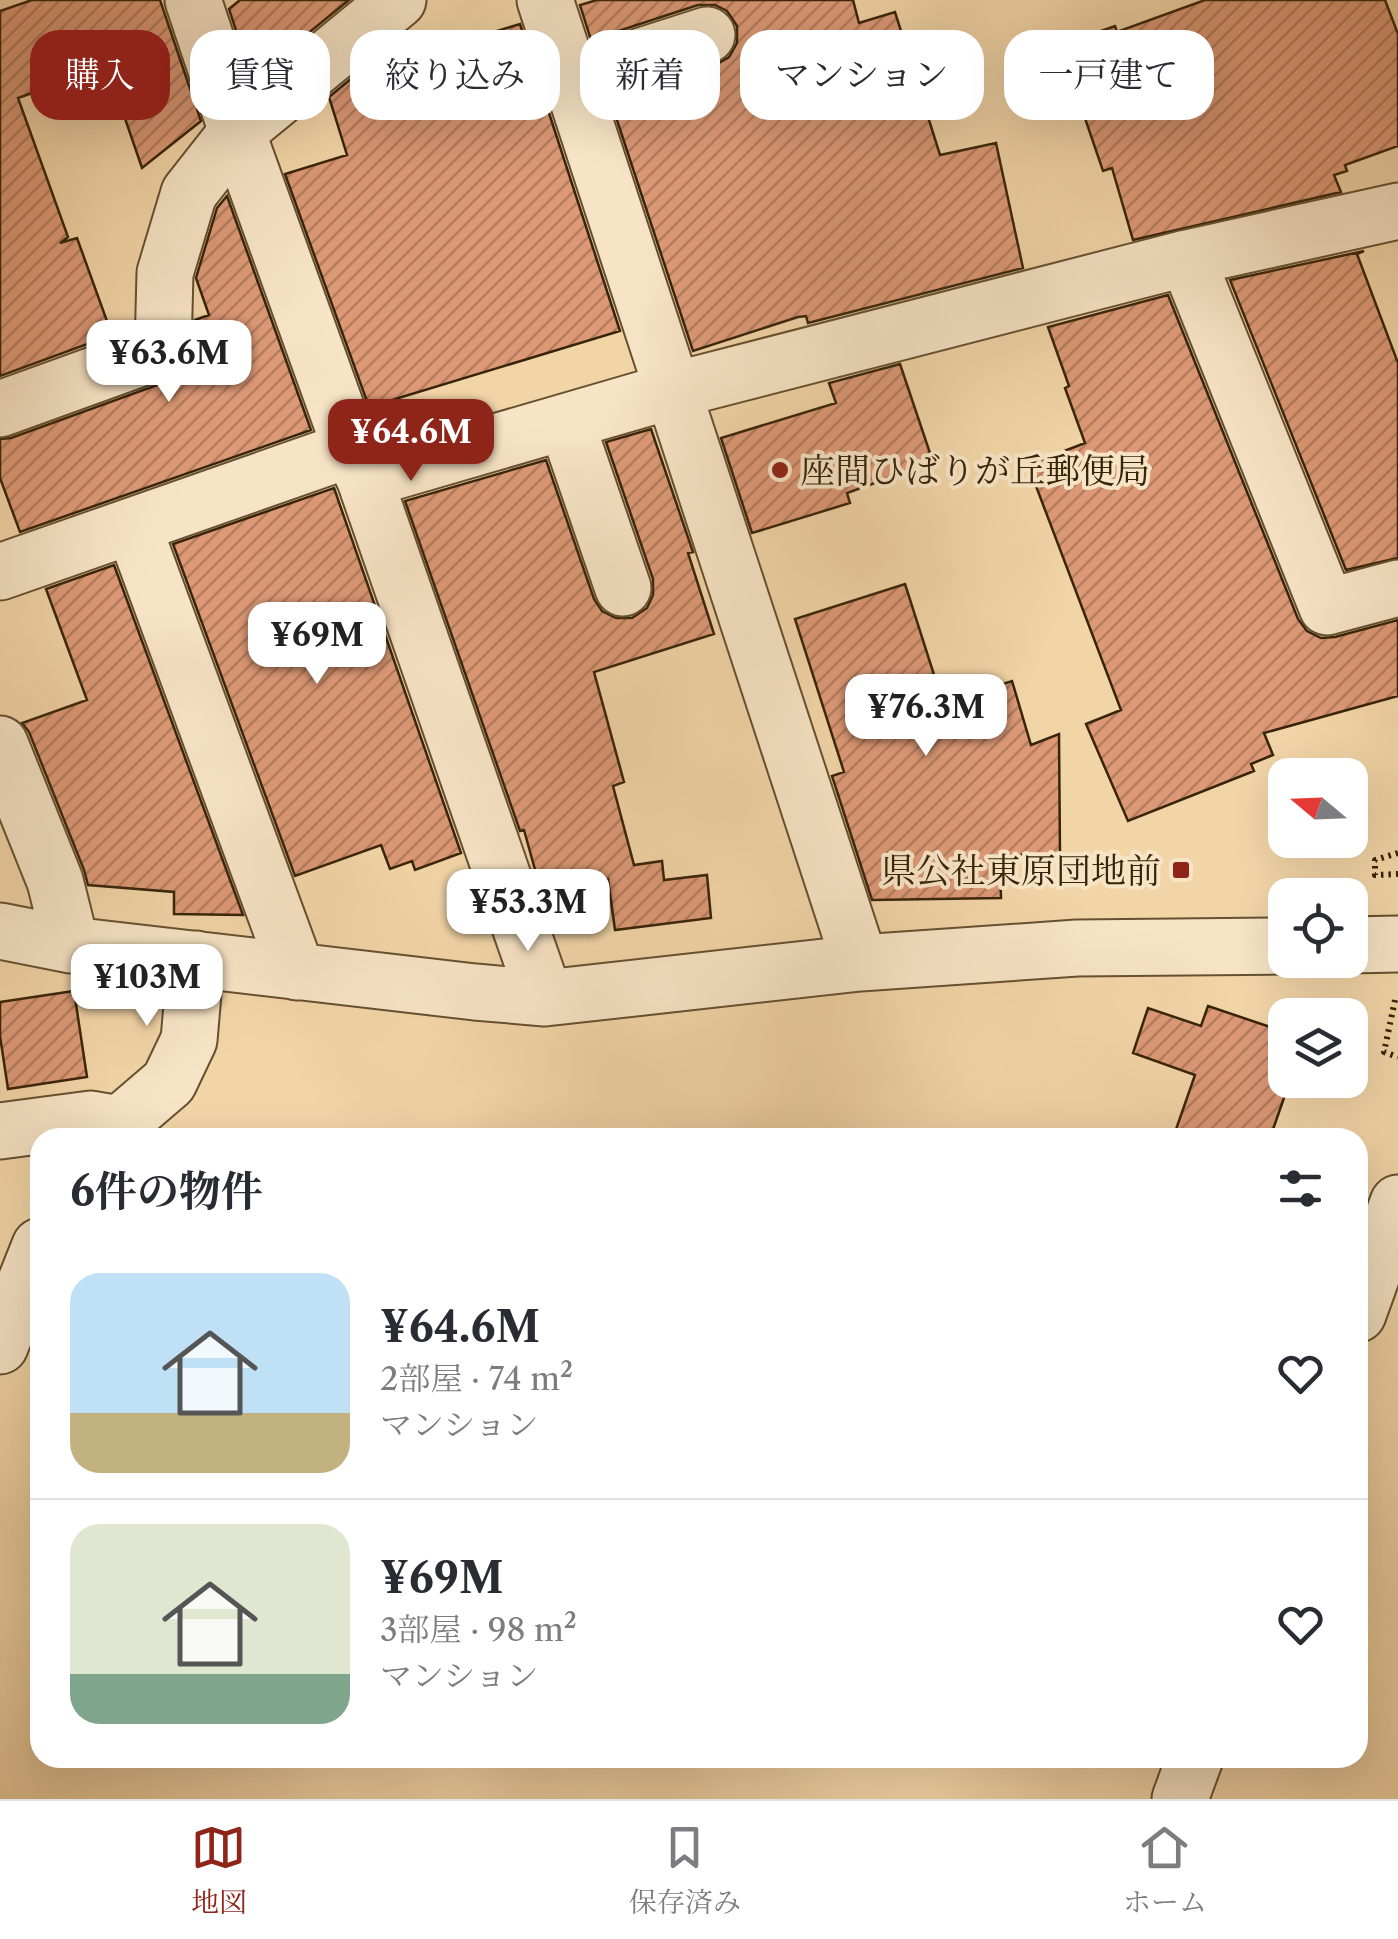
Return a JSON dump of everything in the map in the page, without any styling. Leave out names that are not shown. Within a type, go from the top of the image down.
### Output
[{"type":"street","points":[[193,0],[545,998]]},
{"type":"street","points":[[0,409],[163,350],[165,272],[190,193],[237,132],[398,0]]},
{"type":"street","points":[[545,0],[860,962]]},
{"type":"street","points":[[570,79],[580,76]]},
{"type":"street","points":[[0,572],[133,526],[358,465],[566,422],[671,391],[1186,258],[1395,219]]},
{"type":"street","points":[[1186,258],[1327,607],[1398,588]]},
{"type":"street","points":[[566,422],[623,588]]},
{"type":"street","points":[[133,526],[298,972]]},
{"type":"street","points":[[0,744],[55,881],[71,944]]},
{"type":"street","points":[[0,931],[71,944],[298,972],[545,998],[860,962],[1077,948],[1268,946]]},
{"type":"street","points":[[1368,945],[1398,944]]},
{"type":"street","points":[[88,1128],[120,1124],[169,1082],[188,1040],[196,958]]},
{"type":"street","points":[[0,1131],[30,1130]]},
{"type":"street","points":[[1368,1286],[1398,1203]]},
{"type":"street","points":[[0,1346],[30,1271]]},
{"type":"street","points":[[1180,1799],[1192,1768]]},
{"type":"path","points":[[1398,853],[1375,860],[1375,876],[1398,874]]},
{"type":"path","points":[[1398,988],[1384,1052],[1398,1057]]},
{"type":"building","points":[[32,0],[160,0],[190,89],[190,120],[201,121],[142,168],[126,120],[170,120],[170,30],[30,30],[30,94],[18,98],[68,237],[60,243],[77,238],[112,335],[0,376],[0,11]]},
{"type":"building","points":[[240,0],[349,0],[312,30],[236,30],[229,9]]},
{"type":"building","points":[[597,0],[853,0],[859,23],[895,12],[901,30],[740,30],[740,120],[929,120],[940,155],[996,143],[1023,268],[808,323],[806,316],[798,317],[693,351],[617,120],[720,120],[720,62],[729,57],[737,43],[737,26],[727,11],[715,5],[698,5],[622,30],[588,30],[580,5]]},
{"type":"building","points":[[1205,0],[1385,0],[1398,34],[1398,146],[1345,165],[1347,171],[1334,175],[1341,192],[1133,240],[1112,168],[1103,171],[1086,120],[1214,120],[1214,30],[1122,30]]},
{"type":"building","points":[[520,24],[522,30],[500,30]]},
{"type":"building","points":[[350,80],[350,120],[551,120],[620,331],[369,407],[285,174],[347,155],[330,96]]},
{"type":"building","points":[[227,196],[311,430],[20,532],[0,478],[0,439],[174,379],[188,369],[194,351],[195,320],[209,315],[196,278],[217,208]]},
{"type":"building","points":[[1364,251],[1357,254],[1398,363],[1398,558],[1346,570],[1230,280]]},
{"type":"building","points":[[1168,295],[1298,619],[1307,631],[1321,638],[1398,620],[1398,696],[1264,733],[1273,755],[1251,764],[1254,771],[1128,821],[1086,724],[1121,710],[1028,465],[1085,443],[1048,327]]},
{"type":"building","points":[[900,364],[933,462],[847,493],[850,503],[752,533],[721,438],[836,403],[829,383]]},
{"type":"building","points":[[651,429],[693,552],[688,553],[714,634],[594,672],[624,782],[613,786],[634,865],[662,861],[664,880],[707,875],[711,918],[615,930],[608,879],[549,894],[546,883],[539,884],[524,830],[520,831],[405,501],[546,460],[594,599],[602,611],[616,618],[632,618],[647,608],[653,595],[653,579],[606,442]]},
{"type":"building","points":[[334,488],[461,853],[415,870],[412,861],[390,869],[381,845],[295,876],[173,544]]},
{"type":"building","points":[[114,565],[243,915],[174,914],[174,892],[88,885],[29,732],[22,723],[87,700],[46,589]]},
{"type":"building","points":[[905,584],[943,703],[1012,681],[1031,745],[1059,734],[1060,855],[1000,855],[1001,898],[872,900],[832,776],[844,772],[795,619]]},
{"type":"building","points":[[74,991],[87,1077],[8,1089],[0,1036],[0,1002]]},
{"type":"building","points":[[1208,1006],[1268,1026],[1268,1098],[1284,1098],[1273,1128],[1176,1128],[1195,1075],[1133,1053],[1148,1008],[1201,1026]]},
{"type":"place","name":"座間ひばりが丘郵便局","points":[[780,470]]},
{"type":"place","name":"県公社東原団地前","points":[[1181,870]]}]
